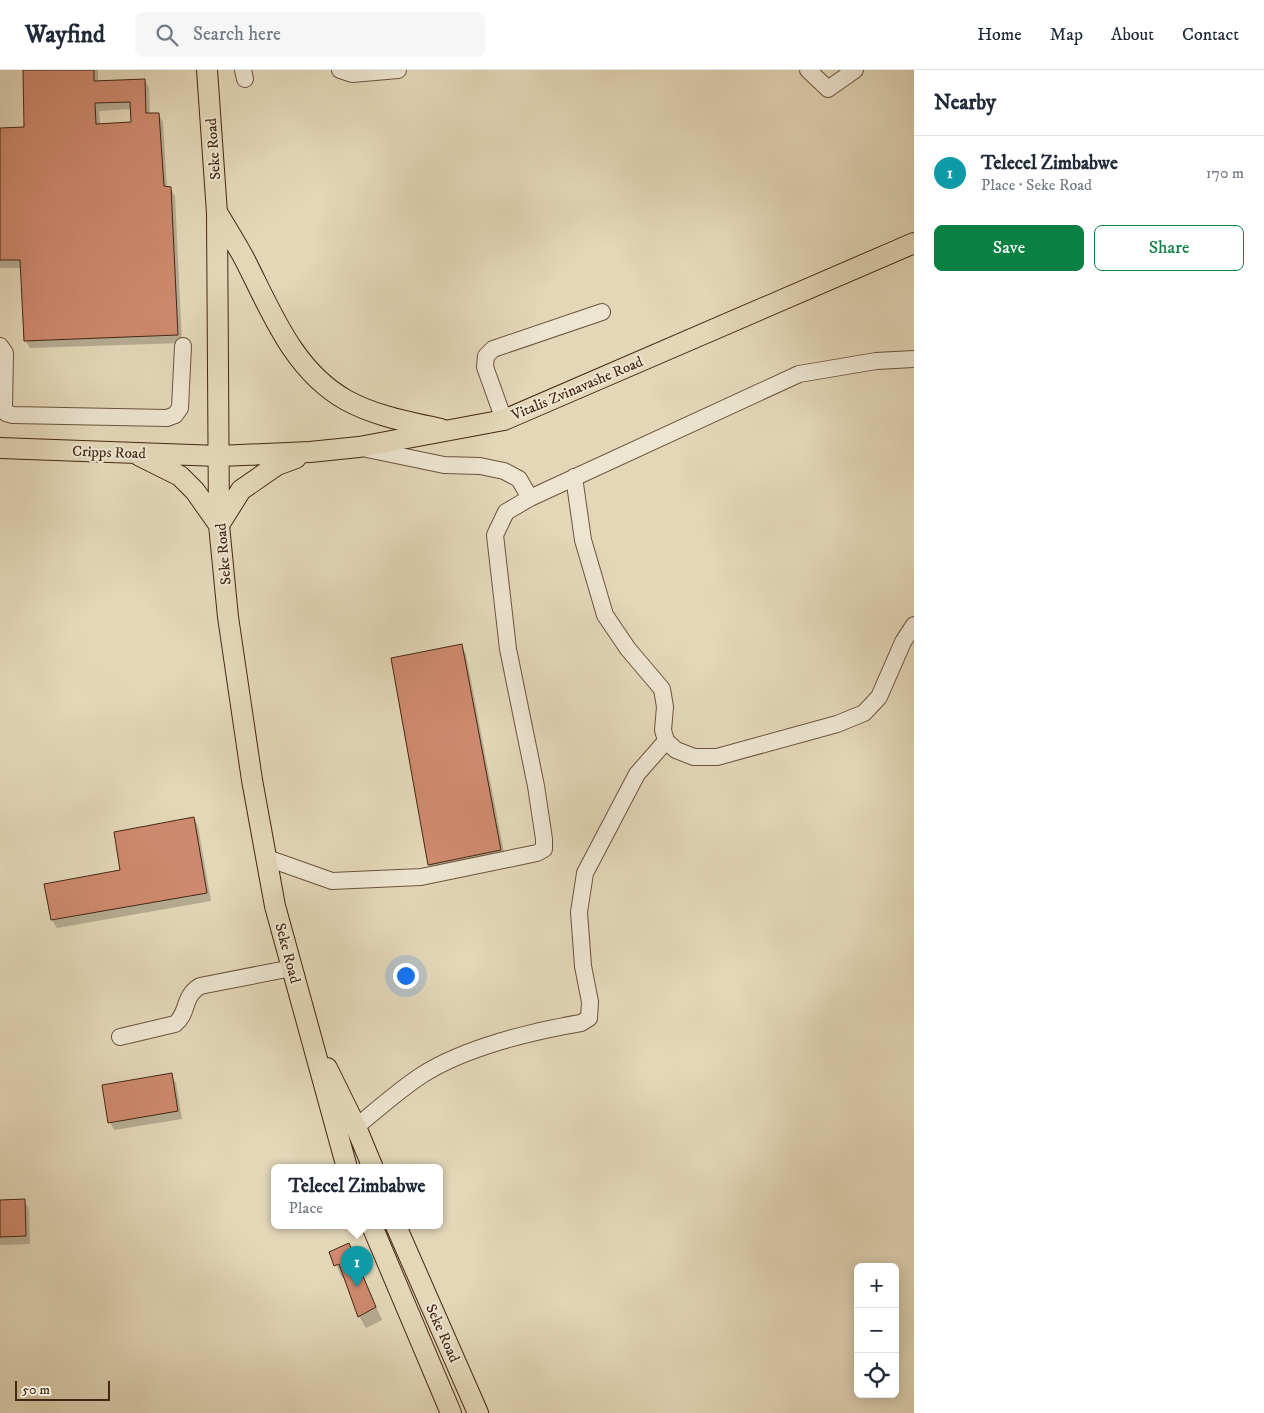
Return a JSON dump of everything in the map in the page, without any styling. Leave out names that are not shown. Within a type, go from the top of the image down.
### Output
[{"type":"main road","name":"Seke Road","points":[[207,70],[217,213],[219,525],[228,617],[252,780],[276,906],[308,1030],[346,1164]]},
{"type":"main road","points":[[217,213],[244,259],[275,323],[298,356],[321,381],[346,400],[380,414],[450,431]]},
{"type":"main road","name":"Vitalis Zvinavashe Road","points":[[219,456],[310,452],[359,447],[504,420],[914,243]]},
{"type":"main road","name":"Cripps Road","points":[[0,448],[219,456]]},
{"type":"main road","points":[[136,454],[180,476],[195,490],[219,525],[240,490],[277,465],[310,452]]},
{"type":"main road","name":"Seke Road","points":[[308,1030],[356,1127],[371,1164]]},
{"type":"main road","name":"Seke Road","points":[[373,1229],[451,1413]]},
{"type":"main road","name":"Seke Road","points":[[397,1229],[478,1413]]},
{"type":"street","points":[[340,70],[352,74],[398,70]]},
{"type":"street","points":[[808,70],[828,89],[855,70]]},
{"type":"street","points":[[504,420],[485,367],[486,356],[493,349],[602,312]]},
{"type":"street","points":[[0,346],[6,353],[4,408],[6,413],[13,415],[167,418],[175,415],[180,408],[183,346]]},
{"type":"street","points":[[266,858],[332,881],[421,877],[537,853],[544,849],[536,786],[508,649],[495,535],[506,512],[574,477],[799,374],[876,361],[914,358]]},
{"type":"street","points":[[359,447],[429,463],[480,466],[504,471],[519,479],[530,498]]},
{"type":"street","points":[[574,477],[583,540],[605,615],[628,649],[662,689],[666,707],[663,730],[666,741],[676,750],[694,757],[717,757],[837,724],[864,713],[879,697],[903,642],[914,625]]},
{"type":"street","points":[[356,1127],[424,1074],[452,1060],[524,1034],[581,1024],[589,1018],[590,1002],[583,966],[579,912],[585,874],[637,774],[666,741]]},
{"type":"street","points":[[120,1037],[175,1024],[181,1018],[189,996],[200,986],[292,968]]},
{"type":"building","points":[[23,70],[94,70],[94,81],[145,79],[146,113],[159,113],[164,186],[171,187],[178,335],[24,341],[20,260],[0,260],[0,128],[24,127]],"holes":[[[130,102],[131,122],[96,124],[95,103]]]},
{"type":"building","points":[[462,644],[501,850],[428,865],[391,658]]},
{"type":"building","points":[[194,817],[207,893],[51,920],[44,884],[120,870],[114,832]]},
{"type":"building","points":[[172,1073],[178,1111],[108,1123],[102,1085]]},
{"type":"building","points":[[25,1199],[26,1236],[0,1237],[0,1200]]},
{"type":"building","points":[[349,1243],[376,1307],[358,1317],[339,1264],[334,1266],[329,1252]]},
{"type":"place","name":"Telecel Zimbabwe","points":[[357,1287]]}]
